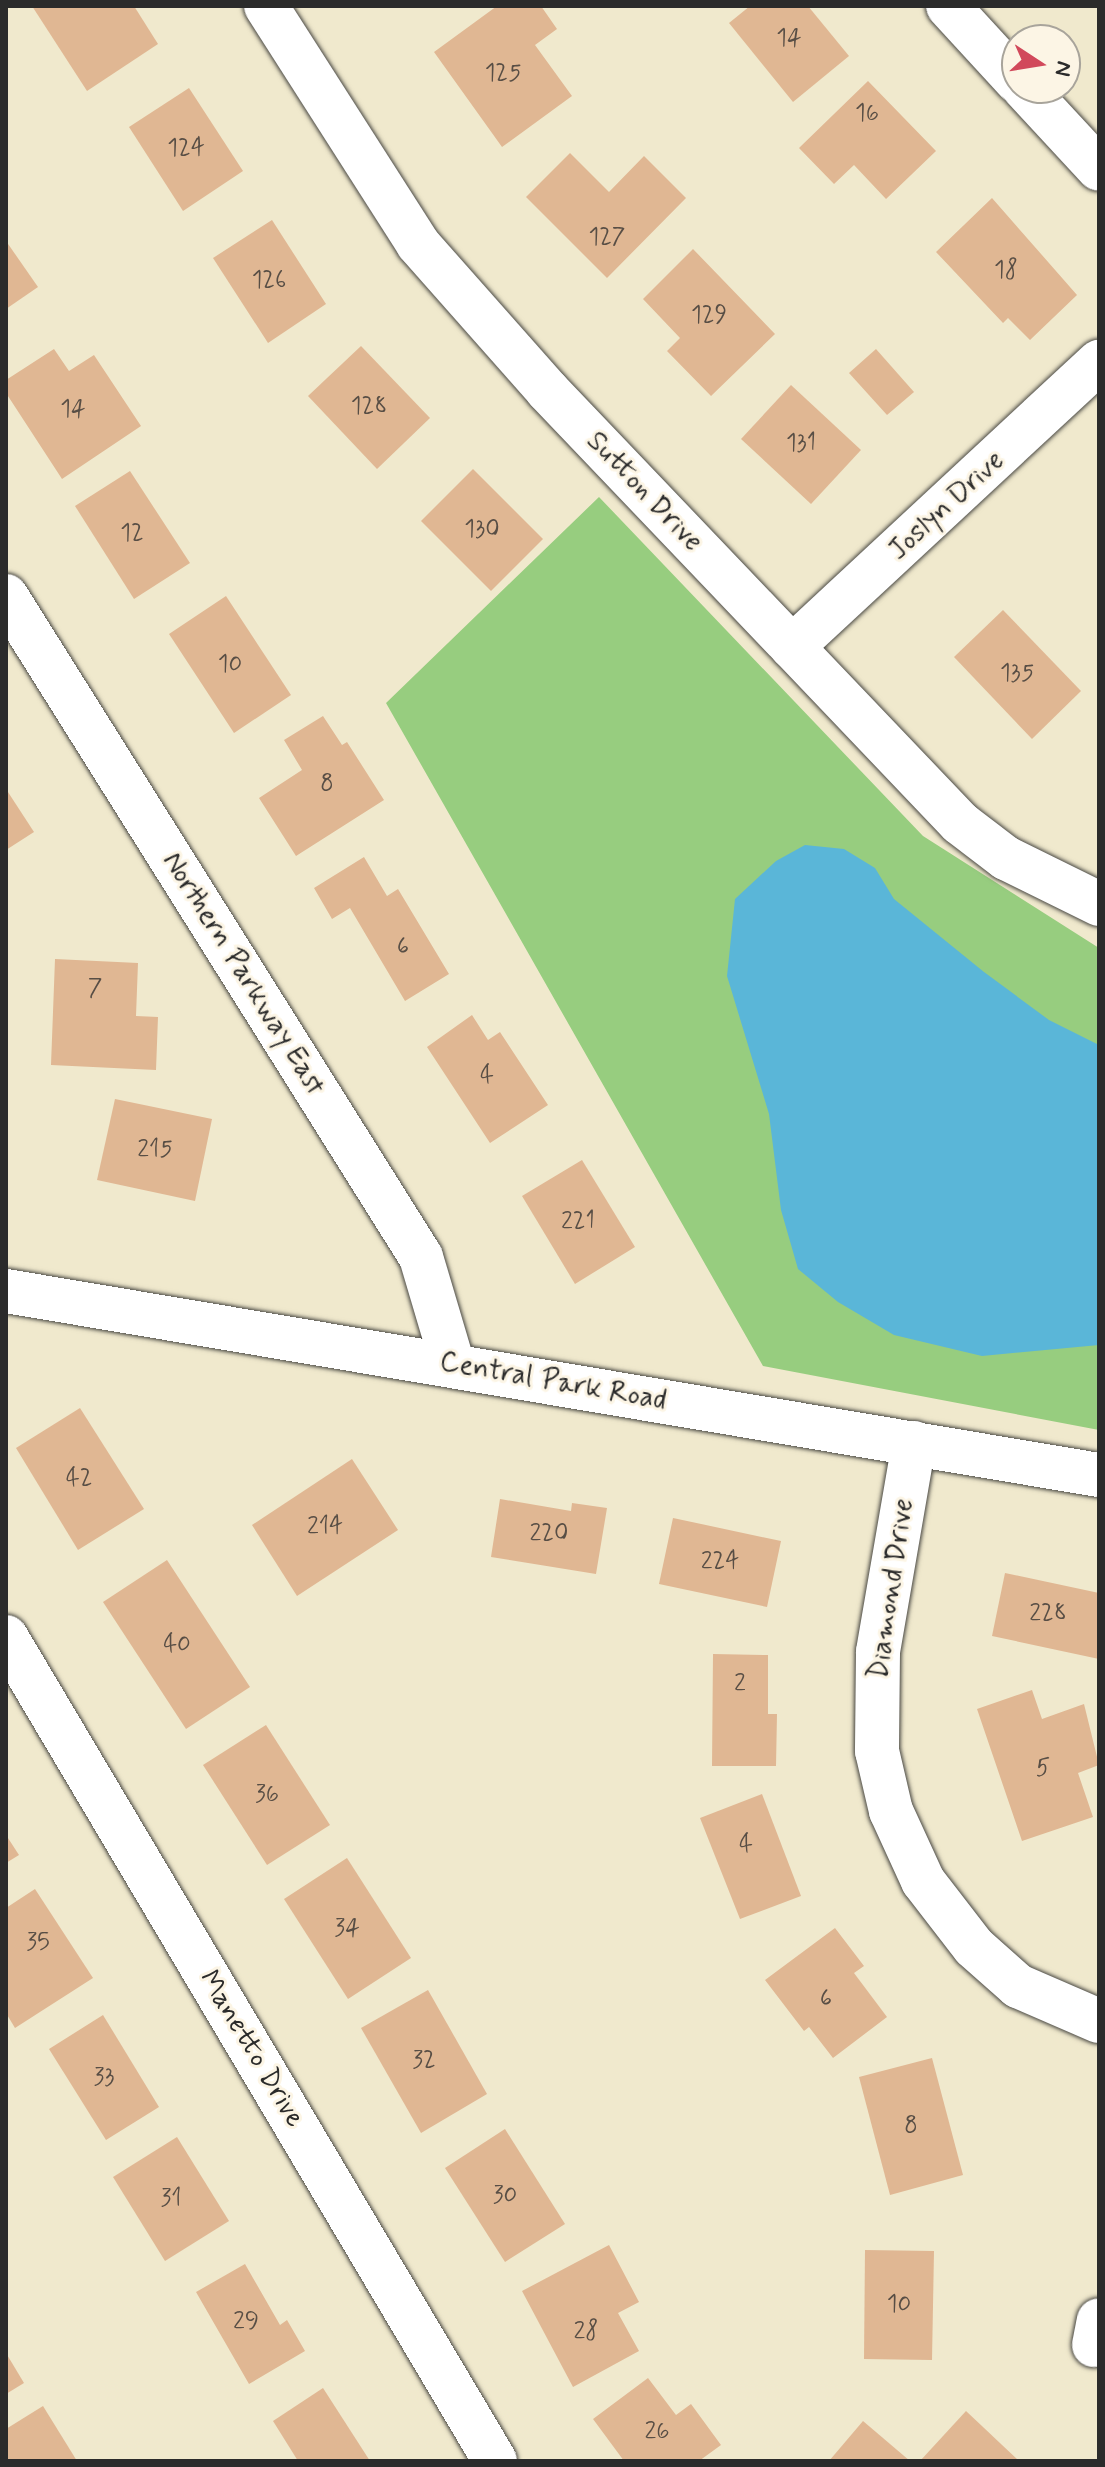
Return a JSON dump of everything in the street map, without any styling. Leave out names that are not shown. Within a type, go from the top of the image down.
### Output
[{"type":"street","name":"Sutton Drive","points":[[266,6],[418,244],[547,390],[960,823],[1006,858],[1099,904]]},
{"type":"street","points":[[948,6],[1001,64]]},
{"type":"street","points":[[1039,104],[1099,169]]},
{"type":"street","name":"Joslyn Drive","points":[[792,647],[1099,362]]},
{"type":"street","name":"Northern Parkway East","points":[[6,596],[421,1257],[453,1365]]},
{"type":"street","name":"Central Park Road","points":[[6,1291],[1099,1475]]},
{"type":"street","name":"Diamond Drive","points":[[914,1443],[878,1652],[877,1751],[891,1811],[923,1881],[974,1947],[1018,1986],[1099,2021]]},
{"type":"street","name":"Manetto Drive","points":[[6,1637],[495,2461]]},
{"type":"green space","points":[[599,497],[923,836],[1099,948],[1099,1430],[763,1366],[386,703]]},
{"type":"water","points":[[805,845],[844,849],[875,868],[894,899],[984,972],[1049,1020],[1099,1045],[1099,1345],[982,1356],[894,1335],[838,1302],[798,1269],[781,1210],[769,1114],[727,976],[735,899],[776,861]]},
{"type":"building","points":[[32,6],[134,6],[158,44],[87,91]]},
{"type":"building","points":[[497,6],[541,6],[557,29],[535,45],[572,96],[502,147],[434,52]]},
{"type":"building","points":[[750,6],[808,6],[849,56],[793,102],[729,23]]},
{"type":"building","points":[[868,81],[936,151],[886,199],[854,165],[834,184],[799,148]]},
{"type":"building","points":[[189,88],[243,171],[183,211],[129,127]]},
{"type":"building","points":[[570,153],[609,192],[644,156],[686,198],[607,278],[526,197]]},
{"type":"building","points":[[992,198],[1077,295],[1030,340],[1008,318],[1003,323],[936,252]]},
{"type":"building","points":[[272,220],[326,304],[268,343],[213,258]]},
{"type":"building","points":[[6,241],[38,287],[6,309]]},
{"type":"building","points":[[693,249],[775,334],[711,396],[667,351],[680,338],[643,299]]},
{"type":"building","points":[[361,346],[430,418],[377,469],[308,396]]},
{"type":"building","points":[[54,349],[69,371],[94,355],[141,426],[62,479],[6,393],[6,380]]},
{"type":"building","points":[[876,349],[914,392],[887,415],[849,373]]},
{"type":"building","points":[[791,385],[861,450],[811,504],[741,439]]},
{"type":"building","points":[[473,469],[543,539],[491,591],[421,521]]},
{"type":"building","points":[[130,471],[190,563],[134,599],[75,506]]},
{"type":"building","points":[[226,596],[291,695],[234,733],[169,634]]},
{"type":"building","points":[[1003,610],[1081,691],[1032,739],[954,657]]},
{"type":"building","points":[[323,716],[342,745],[347,742],[384,800],[296,856],[259,798],[302,770],[284,740]]},
{"type":"building","points":[[6,789],[34,832],[6,850]]},
{"type":"building","points":[[364,857],[387,896],[398,889],[449,974],[405,1001],[350,908],[332,919],[314,888]]},
{"type":"building","points":[[55,959],[138,963],[136,1016],[158,1017],[156,1070],[51,1065]]},
{"type":"building","points":[[472,1015],[488,1040],[500,1032],[548,1105],[490,1143],[427,1047]]},
{"type":"building","points":[[115,1099],[212,1119],[195,1201],[97,1180]]},
{"type":"building","points":[[582,1160],[635,1247],[575,1284],[522,1196]]},
{"type":"building","points":[[80,1408],[144,1509],[78,1550],[16,1448]]},
{"type":"building","points":[[352,1459],[398,1530],[297,1596],[252,1525]]},
{"type":"building","points":[[500,1499],[571,1511],[572,1503],[607,1508],[596,1574],[491,1557]]},
{"type":"building","points":[[673,1518],[781,1541],[767,1607],[659,1584]]},
{"type":"building","points":[[167,1560],[250,1687],[186,1729],[103,1602]]},
{"type":"building","points":[[1005,1573],[1099,1593],[1099,1659],[992,1636]]},
{"type":"building","points":[[713,1654],[768,1655],[768,1714],[777,1714],[776,1766],[712,1766]]},
{"type":"building","points":[[1032,1690],[1042,1719],[1084,1704],[1099,1765],[1078,1773],[1093,1817],[1022,1841],[977,1709]]},
{"type":"building","points":[[266,1725],[330,1825],[267,1865],[203,1765]]},
{"type":"building","points":[[762,1794],[801,1896],[740,1919],[700,1818]]},
{"type":"building","points":[[6,1835],[19,1855],[6,1863]]},
{"type":"building","points":[[347,1858],[411,1958],[348,1999],[284,1899]]},
{"type":"building","points":[[35,1889],[93,1978],[15,2028],[6,2013],[6,1908]]},
{"type":"building","points":[[835,1928],[864,1966],[854,1973],[887,2017],[833,2058],[809,2027],[804,2031],[765,1980]]},
{"type":"building","points":[[428,1990],[487,2094],[421,2133],[361,2028]]},
{"type":"building","points":[[103,2015],[159,2107],[106,2140],[49,2049]]},
{"type":"building","points":[[932,2058],[963,2175],[890,2195],[859,2077]]},
{"type":"building","points":[[505,2129],[565,2224],[505,2262],[445,2168]]},
{"type":"building","points":[[177,2137],[229,2221],[165,2261],[113,2177]]},
{"type":"building","points":[[609,2245],[639,2302],[618,2313],[639,2351],[573,2387],[522,2291]]},
{"type":"building","points":[[865,2250],[934,2251],[932,2360],[864,2359]]},
{"type":"building","points":[[245,2264],[280,2325],[287,2320],[305,2351],[249,2384],[196,2292]]},
{"type":"building","points":[[6,2353],[24,2383],[6,2394]]},
{"type":"building","points":[[648,2378],[676,2415],[691,2404],[721,2445],[699,2461],[624,2461],[593,2419]]},
{"type":"building","points":[[323,2388],[370,2461],[298,2461],[273,2421]]},
{"type":"building","points":[[43,2406],[77,2461],[6,2461],[6,2429]]},
{"type":"building","points":[[966,2411],[1019,2461],[920,2461]]},
{"type":"building","points":[[863,2421],[910,2461],[829,2461]]}]
